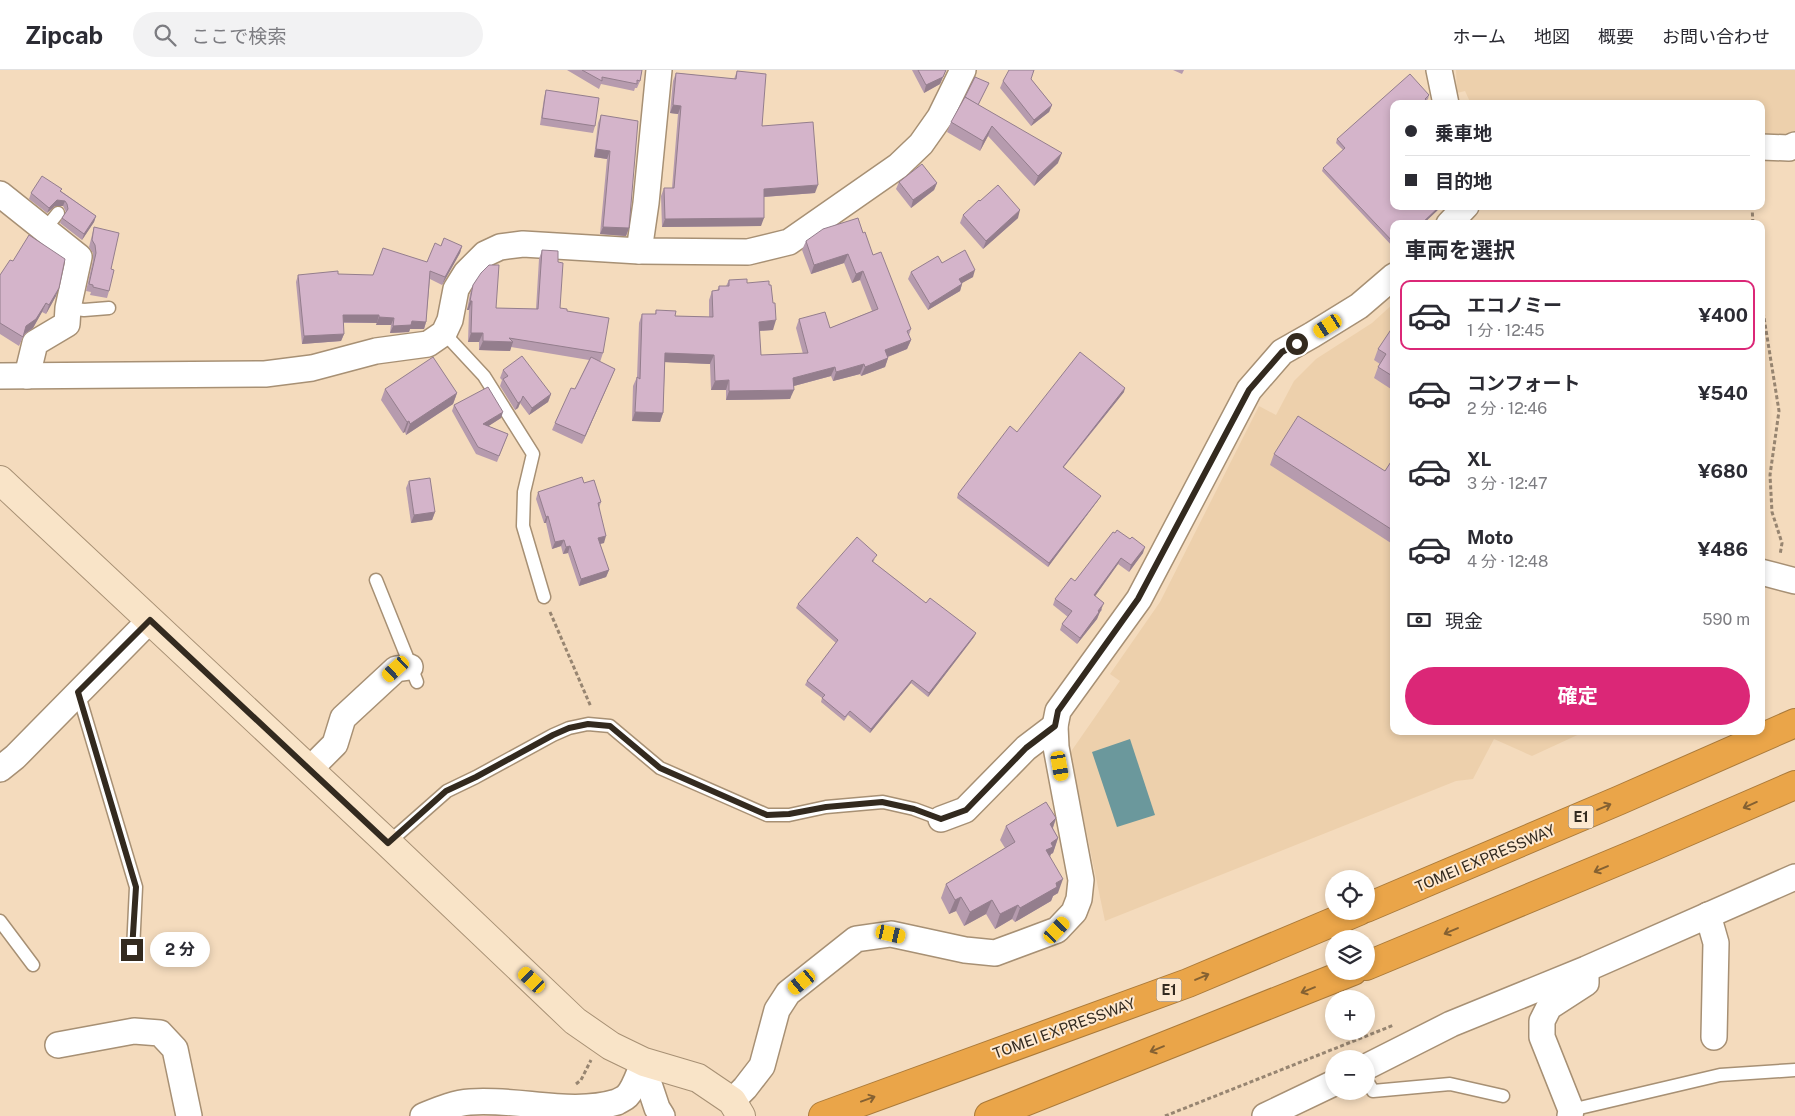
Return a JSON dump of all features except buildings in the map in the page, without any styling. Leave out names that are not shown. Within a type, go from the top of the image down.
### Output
[{"type":"highway","name":"TOMEI EXPRESSWAY","points":[[1375,904],[1795,723]]},
{"type":"highway","points":[[1375,962],[1795,785]]},
{"type":"highway","name":"TOMEI EXPRESSWAY","points":[[822,1116],[1188,982],[1337,920]]},
{"type":"highway","points":[[992,1115],[1331,980]]},
{"type":"street","points":[[639,251],[646,203],[659,70]]},
{"type":"street","points":[[0,376],[265,374],[312,368],[376,351],[428,344],[444,333],[450,320],[456,289],[466,273],[485,254],[500,247],[524,244],[639,251],[748,252],[789,242],[898,166],[922,144],[940,117],[963,70]]},
{"type":"street","points":[[1439,70],[1445,100]]},
{"type":"street","points":[[1765,147],[1789,148],[1795,145]]},
{"type":"street","points":[[0,194],[51,221],[79,256],[68,308],[67,324],[35,343],[27,376]]},
{"type":"street","points":[[1453,220],[1462,210]]},
{"type":"street","points":[[423,1116],[445,1107],[470,1102],[497,1102],[565,1114],[587,1113],[605,1109],[627,1096],[647,1075],[698,1078],[737,1108],[745,1088],[762,1066],[777,1010],[788,993],[856,939],[891,934],[965,950],[995,953],[1057,930],[1074,912],[1079,899],[1081,880],[1056,747],[1055,726],[1058,711],[1138,599],[1249,390],[1282,352],[1359,306],[1390,279]]},
{"type":"street","points":[[0,480],[310,769],[575,1020],[647,1075],[657,1108],[662,1116]]},
{"type":"street","points":[[0,769],[15,757],[150,620]]},
{"type":"street","points":[[310,769],[335,744],[343,718],[396,669],[414,675]]},
{"type":"street","points":[[941,819],[966,810],[1026,748],[1055,726]]},
{"type":"street","points":[[1375,1062],[1451,1024],[1586,969],[1795,877]]},
{"type":"street","points":[[1708,915],[1716,942],[1714,1037]]},
{"type":"street","points":[[1571,1113],[1542,1037],[1542,1021],[1548,1007],[1586,983],[1586,969]]},
{"type":"street","points":[[58,1045],[134,1031],[160,1033],[174,1049],[189,1116]]},
{"type":"street","points":[[1265,1116],[1325,1087]]},
{"type":"lane","points":[[68,308],[84,310],[109,308]]},
{"type":"lane","points":[[444,333],[484,376],[533,454],[524,492],[523,526],[544,597]]},
{"type":"lane","points":[[376,580],[414,675]]},
{"type":"lane","points":[[78,692],[136,887],[132,950]]},
{"type":"lane","points":[[388,843],[446,791],[569,728],[588,724],[610,726],[660,768],[767,815],[882,802],[914,809],[941,819]]},
{"type":"lane","points":[[0,921],[33,965]]},
{"type":"lane","points":[[1571,1113],[1720,1076],[1795,1070]]},
{"type":"lane","points":[[1375,1091],[1450,1084],[1503,1096]]},
{"type":"path","points":[[1765,324],[1779,411],[1770,475],[1772,512],[1782,543],[1778,576]]},
{"type":"path","points":[[544,597],[598,724]]},
{"type":"shaded area","points":[[1456,70],[1795,70],[1795,137],[1765,137],[1765,100],[1469,100],[1465,91],[1457,93]]},
{"type":"shaded area","points":[[1390,307],[1390,735],[1577,735],[1532,756],[1494,739],[1473,779],[1456,781],[1105,921],[1070,753],[1120,681],[1110,674],[1160,602],[1259,406],[1276,415],[1294,381],[1316,359],[1372,323]]},
{"type":"water","points":[[1130,739],[1155,815],[1117,827],[1092,752]]},
{"type":"route","points":[[132,950],[136,887],[78,692],[150,620],[388,843],[446,791],[532,748],[553,735],[569,728],[588,724],[610,726],[660,768],[767,815],[882,802],[914,809],[941,819],[966,810],[1026,748],[1055,726],[1058,711],[1138,599],[1249,390],[1282,352],[1297,344]]}]
